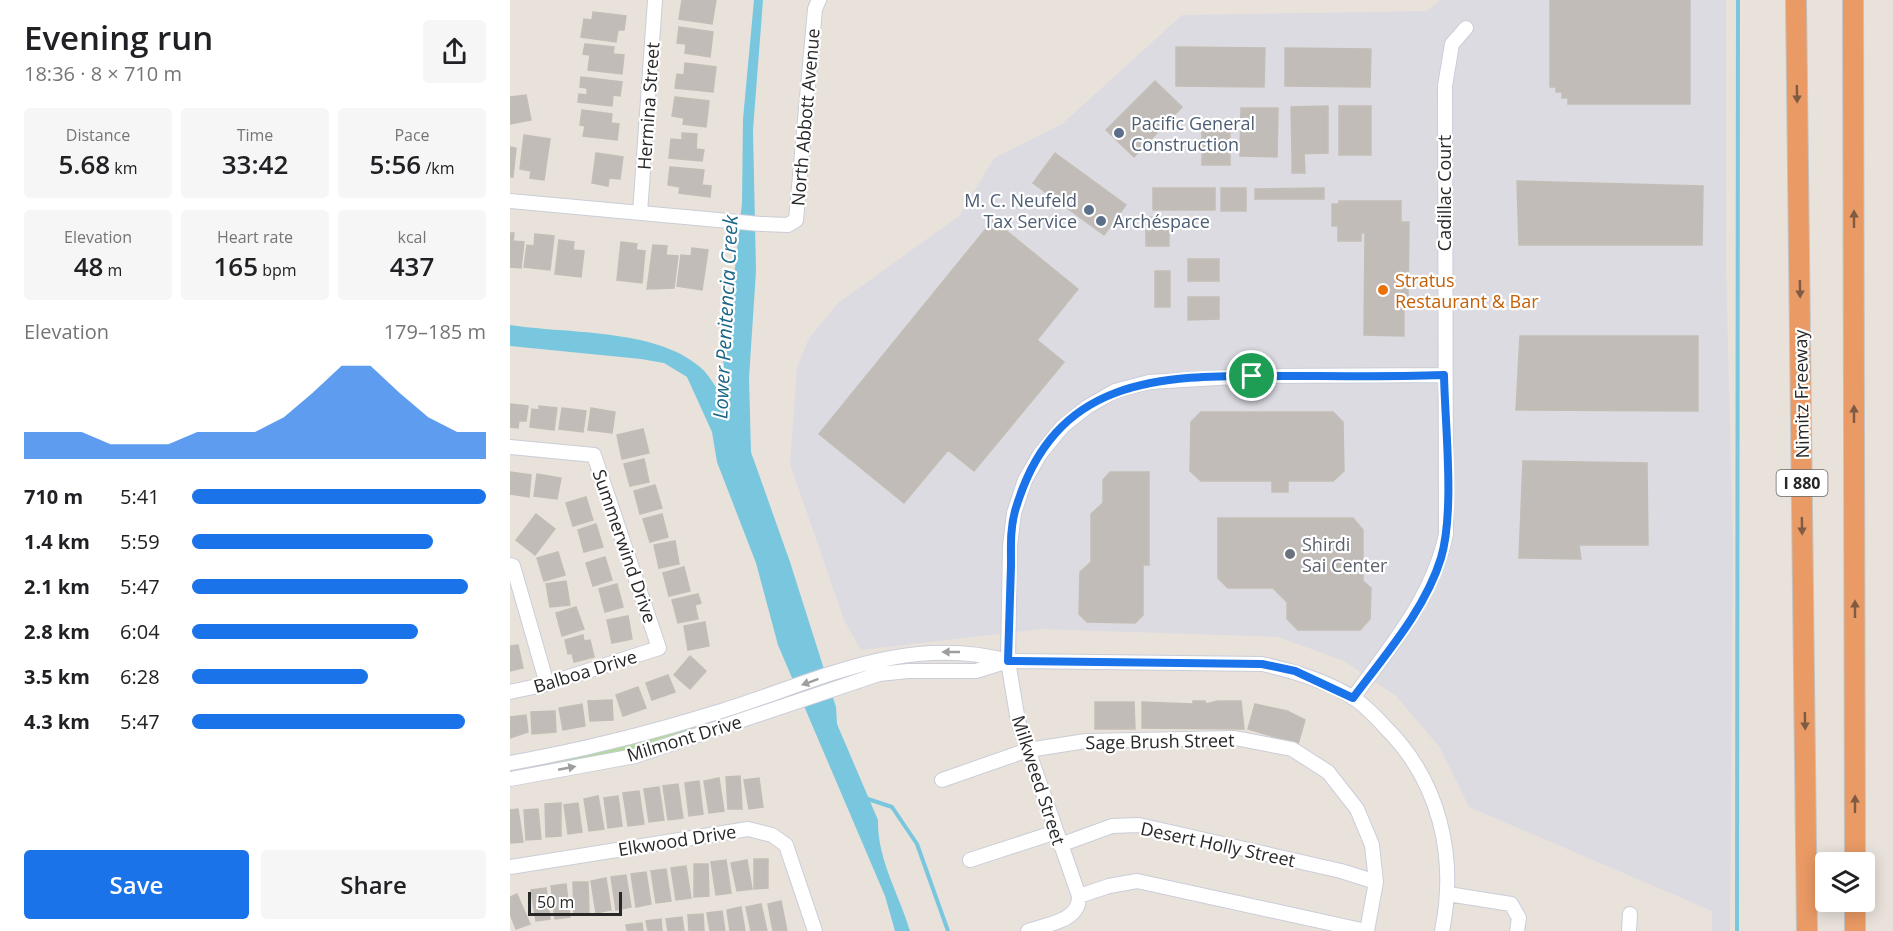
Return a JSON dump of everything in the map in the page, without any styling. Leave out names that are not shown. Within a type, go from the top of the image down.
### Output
[{"type":"highway","name":"Nimitz Freeway","points":[[1796,0],[1807,931]]},
{"type":"highway","name":"I 880","points":[[1853,0],[1855,852]]},
{"type":"highway","points":[[1855,912],[1856,931]]},
{"type":"street","name":"Hermina Street","points":[[640,213],[655,0]]},
{"type":"street","name":"North Abbott Avenue","points":[[510,201],[761,224],[788,225],[796,220],[815,9],[819,0]]},
{"type":"street","name":"Cadillac Court","points":[[1353,698],[1419,606],[1441,557],[1447,513],[1444,375],[1445,86],[1452,44],[1466,28]]},
{"type":"street","name":"Milkweed Street","points":[[1079,896],[1018,721],[1008,661],[1010,546],[1014,513],[1026,480],[1040,454],[1063,426],[1087,407],[1115,392],[1171,378],[1444,375]]},
{"type":"street","name":"Summerwind Drive","points":[[510,447],[594,455],[659,648]]},
{"type":"street","points":[[510,566],[513,566],[548,684]]},
{"type":"street","name":"Balboa Drive","points":[[510,692],[548,684],[659,648]]},
{"type":"street","name":"Milmont Drive","points":[[510,779],[635,756],[851,675],[891,656],[934,652],[976,652],[1008,661],[1262,664],[1295,671],[1353,698],[1398,739],[1418,767],[1433,796],[1448,861],[1448,894],[1442,931]]},
{"type":"street","name":"Milmont Drive","points":[[510,763],[630,739],[774,702]]},
{"type":"street","name":"Sage Brush Street","points":[[942,780],[1028,750],[1086,741],[1235,738],[1292,749],[1328,772],[1358,809],[1372,845],[1376,882],[1366,931]]},
{"type":"street","name":"Desert Holly Street","points":[[970,860],[1112,826],[1139,825],[1341,871],[1376,882]]},
{"type":"street","name":"Elkwood Drive","points":[[510,867],[748,829],[772,835],[786,845],[815,931]]},
{"type":"street","points":[[1028,931],[1073,915],[1079,906],[1079,896],[1109,886],[1137,881],[1366,931]]},
{"type":"street","points":[[1448,894],[1511,904],[1519,918],[1517,931]]},
{"type":"street","points":[[1629,931],[1630,914]]},
{"type":"shaded area","points":[[1440,0],[1726,0],[1726,267],[1733,544],[1730,931],[1712,931],[1712,911],[1469,807],[1440,748],[1396,696],[1344,661],[1278,637],[1041,629],[861,650],[844,620],[790,464],[797,367],[809,338],[838,303],[959,216],[994,158],[1062,124],[1182,15],[1427,11]]},
{"type":"green space","points":[[909,658],[981,659],[914,660],[845,679],[645,747],[585,762],[510,775],[510,767],[596,751],[652,737],[736,712],[866,665]]},
{"type":"water","points":[[754,0],[763,0],[753,130],[756,271],[749,378],[751,452],[790,562],[836,707],[837,724],[878,820],[885,863],[910,931],[895,931],[885,896],[778,645],[756,563],[717,462],[712,432],[687,377],[664,363],[510,346],[510,325],[610,335],[659,345],[681,354],[700,367],[730,407],[722,353],[728,333],[742,203],[743,119]]},
{"type":"building","points":[[682,0],[716,0],[712,24],[679,19]]},
{"type":"building","points":[[1550,0],[1690,0],[1690,104],[1568,104],[1568,98],[1562,98],[1562,92],[1556,92],[1556,87],[1550,87]]},
{"type":"building","points":[[593,12],[626,16],[624,30],[618,30],[616,42],[581,37],[584,19],[592,20]]},
{"type":"building","points":[[679,27],[713,32],[710,57],[685,53],[686,44],[677,43]]},
{"type":"building","points":[[585,44],[614,47],[613,54],[624,55],[622,74],[588,70],[590,55],[583,54]]},
{"type":"building","points":[[1176,47],[1265,48],[1264,87],[1176,86]]},
{"type":"building","points":[[1285,48],[1371,49],[1370,87],[1285,86]]},
{"type":"building","points":[[685,63],[716,67],[713,92],[675,88],[677,74],[684,75]]},
{"type":"building","points":[[581,77],[622,82],[620,96],[613,95],[612,106],[578,102],[579,94],[587,95],[587,88],[580,87]]},
{"type":"building","points":[[1155,81],[1182,107],[1134,157],[1106,130]]},
{"type":"building","points":[[526,95],[531,120],[510,124],[510,97]]},
{"type":"building","points":[[675,97],[709,101],[706,127],[683,124],[684,118],[672,116]]},
{"type":"building","points":[[1328,106],[1328,153],[1292,154],[1291,107]]},
{"type":"building","points":[[1339,106],[1371,106],[1371,155],[1339,155]]},
{"type":"building","points":[[1241,108],[1278,108],[1277,157],[1240,156]]},
{"type":"building","points":[[582,110],[612,114],[611,123],[619,124],[617,140],[583,136],[585,126],[580,125]]},
{"type":"building","points":[[1202,132],[1230,132],[1230,165],[1202,165]]},
{"type":"building","points":[[682,133],[697,134],[696,149],[704,150],[702,161],[669,158],[671,139],[682,140]]},
{"type":"building","points":[[524,135],[550,139],[544,180],[530,178],[531,171],[520,169]]},
{"type":"building","points":[[510,147],[516,148],[513,177],[510,177]]},
{"type":"building","points":[[596,153],[623,157],[620,179],[609,178],[608,186],[592,183]]},
{"type":"building","points":[[1055,153],[1126,205],[1104,235],[1033,183]]},
{"type":"building","points":[[1292,154],[1304,154],[1305,173],[1292,173]]},
{"type":"building","points":[[670,167],[704,170],[702,185],[711,186],[710,197],[679,193],[680,187],[668,185]]},
{"type":"building","points":[[1517,181],[1703,186],[1702,245],[1519,245]]},
{"type":"building","points":[[1153,188],[1215,188],[1215,210],[1153,210]]},
{"type":"building","points":[[1221,188],[1246,188],[1246,211],[1221,211]]},
{"type":"building","points":[[1324,188],[1324,199],[1255,199],[1255,189]]},
{"type":"building","points":[[1339,201],[1401,201],[1401,222],[1409,222],[1408,300],[1404,300],[1404,336],[1364,335],[1365,233],[1361,233],[1361,241],[1338,241],[1338,226],[1332,226],[1332,204],[1339,204]]},
{"type":"building","points":[[1146,217],[1169,218],[1169,246],[1146,246]]},
{"type":"building","points":[[993,220],[1078,289],[1037,340],[1064,362],[974,471],[948,450],[904,503],[819,434]]},
{"type":"building","points":[[510,233],[514,233],[513,241],[524,242],[521,268],[510,267]]},
{"type":"building","points":[[535,234],[554,236],[550,270],[524,267],[527,245],[534,246]]},
{"type":"building","points":[[559,240],[574,242],[573,250],[584,251],[581,277],[555,274]]},
{"type":"building","points":[[621,242],[637,244],[636,250],[645,251],[642,283],[617,280]]},
{"type":"building","points":[[653,245],[667,246],[666,255],[678,256],[674,288],[647,289]]},
{"type":"building","points":[[692,248],[708,250],[702,290],[677,286],[681,255],[691,256]]},
{"type":"building","points":[[1188,259],[1219,259],[1219,281],[1188,281]]},
{"type":"building","points":[[1155,271],[1170,271],[1170,307],[1155,307]]},
{"type":"building","points":[[1188,297],[1219,297],[1219,319],[1188,320]]},
{"type":"building","points":[[1520,336],[1698,336],[1698,411],[1516,410]]},
{"type":"building","points":[[510,404],[528,406],[526,421],[519,421],[518,428],[510,427]]},
{"type":"building","points":[[539,406],[557,408],[554,430],[530,427],[532,409],[539,410]]},
{"type":"building","points":[[562,408],[586,411],[583,432],[559,429]]},
{"type":"building","points":[[591,408],[615,412],[612,433],[588,430]]},
{"type":"building","points":[[1201,412],[1333,412],[1343,422],[1344,471],[1333,481],[1288,481],[1288,492],[1272,492],[1272,481],[1201,481],[1190,471],[1191,422]]},
{"type":"building","points":[[643,429],[649,453],[622,459],[617,435]]},
{"type":"building","points":[[644,459],[649,482],[630,486],[624,464]]},
{"type":"building","points":[[1523,461],[1647,463],[1648,545],[1579,545],[1581,559],[1519,558]]},
{"type":"building","points":[[510,472],[531,475],[529,497],[510,494]]},
{"type":"building","points":[[1110,472],[1149,472],[1149,565],[1143,565],[1143,615],[1135,623],[1087,622],[1079,614],[1080,572],[1091,562],[1091,514],[1103,503],[1103,480]]},
{"type":"building","points":[[537,474],[561,478],[557,499],[534,496]]},
{"type":"building","points":[[655,485],[662,508],[640,514],[634,491]]},
{"type":"building","points":[[586,497],[593,520],[573,526],[566,503]]},
{"type":"building","points":[[536,514],[555,529],[535,555],[516,540]]},
{"type":"building","points":[[662,514],[668,537],[650,542],[643,519]]},
{"type":"building","name":"Shirdi Sai Center","points":[[1218,518],[1353,518],[1363,530],[1363,581],[1371,588],[1370,619],[1360,630],[1298,630],[1287,619],[1287,602],[1273,588],[1228,588],[1218,578]]},
{"type":"building","points":[[596,524],[603,547],[584,552],[578,530]]},
{"type":"building","points":[[675,541],[679,564],[659,568],[654,545]]},
{"type":"building","points":[[558,552],[565,575],[544,581],[537,558]]},
{"type":"building","points":[[605,557],[612,580],[593,586],[586,563]]},
{"type":"building","points":[[684,567],[690,591],[669,596],[663,573]]},
{"type":"building","points":[[566,581],[570,605],[550,607],[546,584]]},
{"type":"building","points":[[617,584],[623,607],[605,612],[599,589]]},
{"type":"building","points":[[698,594],[701,603],[695,605],[698,619],[678,623],[672,600]]},
{"type":"building","points":[[576,607],[584,629],[562,636],[556,613]]},
{"type":"building","points":[[628,616],[632,639],[612,643],[607,620]]},
{"type":"building","points":[[705,622],[709,646],[688,650],[684,626]]},
{"type":"building","points":[[583,635],[584,641],[590,640],[594,657],[574,662],[572,653],[568,654],[565,640]]},
{"type":"building","points":[[518,645],[523,668],[510,671],[510,646]]},
{"type":"building","points":[[690,656],[706,671],[690,689],[674,675]]},
{"type":"building","points":[[668,675],[675,692],[652,700],[646,683]]},
{"type":"building","points":[[638,687],[646,708],[623,716],[616,695]]},
{"type":"building","points":[[612,700],[613,720],[590,721],[588,701]]},
{"type":"building","points":[[1193,701],[1205,701],[1206,704],[1218,701],[1241,701],[1244,729],[1142,728],[1142,702],[1193,704]]},
{"type":"building","points":[[1095,702],[1134,702],[1135,729],[1095,729]]},
{"type":"building","points":[[582,704],[585,726],[563,730],[559,708]]},
{"type":"building","points":[[1255,704],[1287,711],[1305,720],[1298,744],[1248,729]]},
{"type":"building","points":[[555,711],[556,732],[532,734],[531,712]]},
{"type":"building","points":[[526,715],[528,732],[510,738],[510,717]]},
{"type":"building","points":[[740,776],[742,809],[728,809],[726,777]]},
{"type":"building","points":[[719,778],[724,811],[709,813],[704,781]]},
{"type":"building","points":[[759,778],[763,807],[749,809],[744,780]]},
{"type":"building","points":[[699,781],[703,814],[689,816],[685,783]]},
{"type":"building","points":[[678,784],[683,818],[668,820],[663,786]]},
{"type":"building","points":[[659,787],[664,820],[649,822],[644,789]]},
{"type":"building","points":[[639,791],[644,824],[628,826],[623,793]]},
{"type":"building","points":[[598,796],[604,829],[589,831],[584,799]]},
{"type":"building","points":[[618,796],[622,826],[608,828],[604,798]]},
{"type":"building","points":[[561,803],[561,836],[546,837],[545,804]]},
{"type":"building","points":[[578,803],[582,832],[568,834],[564,805]]},
{"type":"building","points":[[518,809],[523,842],[510,843],[510,810]]},
{"type":"building","points":[[538,809],[541,839],[526,840],[524,810]]},
{"type":"building","points":[[754,859],[768,859],[768,888],[754,889]]},
{"type":"building","points":[[726,860],[731,893],[716,895],[711,862]]},
{"type":"building","points":[[747,860],[752,889],[737,891],[731,863]]},
{"type":"building","points":[[694,864],[708,864],[709,896],[694,897]]},
{"type":"building","points":[[686,866],[691,898],[676,900],[671,868]]},
{"type":"building","points":[[666,869],[671,901],[656,903],[651,871]]},
{"type":"building","points":[[646,872],[651,904],[636,907],[631,874]]},
{"type":"building","points":[[626,875],[631,907],[616,910],[611,877]]},
{"type":"building","points":[[606,878],[611,910],[596,913],[591,881]]},
{"type":"building","points":[[573,882],[588,882],[589,913],[574,914]]},
{"type":"building","points":[[566,884],[570,917],[555,919],[551,886]]},
{"type":"building","points":[[546,888],[550,919],[536,921],[531,890]]},
{"type":"building","points":[[517,894],[530,924],[516,929],[510,914],[510,897]]},
{"type":"building","points":[[781,901],[787,931],[773,931],[768,904]]},
{"type":"building","points":[[761,904],[767,931],[751,931],[746,907]]},
{"type":"building","points":[[741,907],[745,931],[730,931],[727,910]]},
{"type":"building","points":[[722,911],[725,931],[710,931],[707,913]]},
{"type":"building","points":[[703,914],[704,931],[689,931],[688,915]]},
{"type":"building","points":[[682,917],[684,931],[668,931],[666,919]]},
{"type":"building","points":[[661,919],[662,931],[648,931],[646,921]]},
{"type":"building","points":[[642,923],[643,931],[627,931],[626,925]]},
{"type":"waterway","points":[[1737,931],[1738,0]]},
{"type":"waterway","name":"Lower Penitencia Creek","points":[[865,798],[892,807],[917,844],[948,931]]},
{"type":"place","name":"Pacific General Construction","points":[[1119,133]]},
{"type":"place","name":"M. C. Neufeld Tax Service","points":[[1089,210]]},
{"type":"place","name":"Archéspace","points":[[1101,221]]},
{"type":"place","name":"Stratus Restaurant & Bar","points":[[1383,290]]},
{"type":"place","name":"Shirdi Sai Center","points":[[1290,554]]},
{"type":"route","points":[[1444,375],[1447,513],[1446,534],[1441,557],[1435,575],[1419,606],[1353,698],[1324,682],[1295,671],[1262,664],[1008,661],[1010,546],[1014,513],[1026,480],[1040,454],[1063,426],[1087,407],[1115,392],[1149,382],[1171,378],[1252,376],[1444,375]]}]
